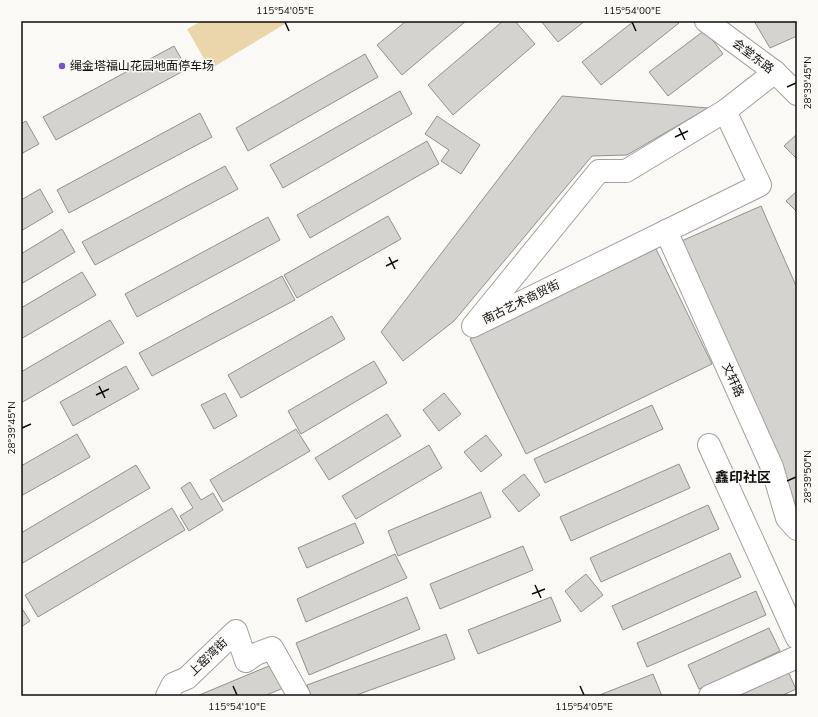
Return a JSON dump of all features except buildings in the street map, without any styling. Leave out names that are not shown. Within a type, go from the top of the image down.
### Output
[{"type":"street","name":"会堂东路","points":[[706,21],[775,72],[797,94]]},
{"type":"street","name":"南古艺术商贸街","points":[[725,111],[760,185],[473,326],[599,171],[626,171],[725,111],[775,72]]},
{"type":"street","name":"文轩路","points":[[666,231],[772,467],[787,518],[797,529]]},
{"type":"street","points":[[708,445],[797,638]]},
{"type":"street","name":"上窑湾街","points":[[167,696],[173,684],[187,678],[236,630],[246,660],[256,654],[272,648],[299,696]]},
{"type":"street","points":[[710,696],[797,657]]},
{"type":"shaded area","points":[[202,21],[290,21],[210,69],[187,29]]},
{"type":"place","name":"绳金塔福山花园地面停车场","points":[[62,66]]},
{"type":"district","name":"鑫印社区","points":[[743,477]]}]
